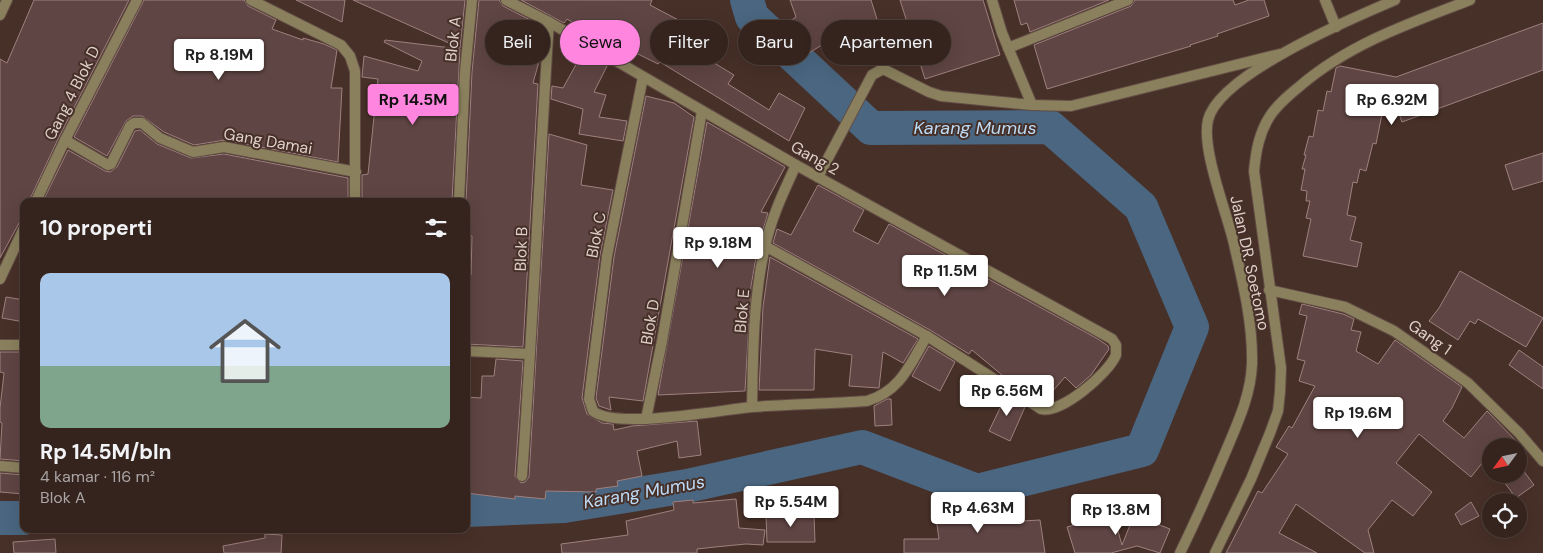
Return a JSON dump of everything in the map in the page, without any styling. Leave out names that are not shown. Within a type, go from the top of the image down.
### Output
[{"type":"street","points":[[0,14],[7,0]]},
{"type":"street","name":"Gang 4 Blok D","points":[[37,198],[137,0]]},
{"type":"street","points":[[251,0],[332,40],[350,56],[355,70],[355,198]]},
{"type":"street","name":"Blok A","points":[[460,198],[465,72],[472,0]]},
{"type":"street","name":"Gang 2","points":[[506,0],[545,20]]},
{"type":"street","points":[[992,0],[1008,48],[1032,105]]},
{"type":"street","points":[[1008,48],[1128,0]]},
{"type":"street","points":[[1325,0],[1336,27]]},
{"type":"street","points":[[818,177],[872,76],[883,69],[941,96],[1032,105],[1072,106],[1285,52],[1395,0]]},
{"type":"street","name":"Jalan DR. Soetomo","points":[[1216,553],[1251,479],[1278,411],[1281,368],[1254,171],[1256,151],[1261,134],[1281,102],[1323,68],[1388,32],[1470,0]]},
{"type":"street","name":"Gang 2","points":[[550,23],[796,165],[1112,339],[1117,349],[1114,360],[1078,394],[1050,410],[1041,408],[926,336]]},
{"type":"street","name":"Jalan DR. Soetomo","points":[[1180,553],[1242,413],[1251,375],[1248,316],[1234,244],[1207,140],[1208,119],[1212,110],[1227,92],[1285,52]]},
{"type":"street","name":"Blok B","points":[[522,476],[536,284],[538,186],[546,65]]},
{"type":"street","name":"Blok C","points":[[643,78],[607,256],[589,400],[593,411],[601,416],[620,419],[646,419]]},
{"type":"street","name":"Blok D","points":[[646,419],[662,341],[702,111]]},
{"type":"street","name":"Gang Damai","points":[[65,140],[108,165],[111,164],[130,126],[134,123],[142,123],[160,138],[193,152],[224,147],[356,172]]},
{"type":"street","name":"Blok E","points":[[752,407],[756,305],[765,246],[781,197],[796,165]]},
{"type":"street","points":[[0,279],[20,236]]},
{"type":"street","points":[[646,419],[752,407],[823,405],[866,401],[882,396],[899,382],[926,336],[765,246]]},
{"type":"street","name":"Gang 1","points":[[1269,290],[1344,307],[1366,315],[1394,331],[1468,383],[1519,433],[1543,461]]},
{"type":"street","points":[[0,345],[20,345]]},
{"type":"street","points":[[470,351],[530,354]]},
{"type":"street","points":[[0,466],[20,468]]},
{"type":"building","points":[[34,0],[129,0],[59,137],[30,198],[20,198],[20,221],[0,258],[0,59],[7,63]]},
{"type":"building","points":[[144,0],[244,0],[248,6],[276,20],[272,29],[303,40],[303,38],[324,44],[337,50],[331,88],[342,88],[338,162],[225,140],[194,145],[164,132],[142,116],[133,116],[126,121],[107,156],[74,137]]},
{"type":"building","points":[[296,0],[345,0],[342,22]]},
{"type":"building","points":[[353,0],[465,0],[460,48]]},
{"type":"building","points":[[479,0],[499,0],[503,6],[530,20],[485,20],[485,65],[538,65],[533,83],[538,84],[523,347],[470,344],[472,236],[470,236],[470,198],[466,198],[472,72]]},
{"type":"building","points":[[521,0],[652,0],[650,5],[678,20],[650,20],[650,60],[640,55],[640,20],[567,19],[560,21]]},
{"type":"building","points":[[790,0],[871,0],[877,20],[821,20],[821,46],[811,52],[811,20],[792,20],[796,17]]},
{"type":"building","points":[[900,0],[983,0],[1000,55],[925,79],[921,65],[951,65],[951,20],[906,20]]},
{"type":"building","points":[[1014,0],[1109,0],[1030,32],[1027,23],[1021,25]]},
{"type":"building","points":[[1135,0],[1233,0],[1235,5],[1249,0],[1264,0],[1269,16],[1217,34],[1218,36],[1191,46],[1047,89],[1034,45],[1131,6]]},
{"type":"building","points":[[1543,23],[1543,70],[1402,122],[1388,84],[1376,144],[1373,143],[1366,171],[1360,169],[1357,183],[1353,182],[1347,215],[1356,217],[1350,240],[1362,243],[1357,267],[1303,256],[1311,219],[1306,218],[1310,201],[1306,201],[1307,191],[1301,190],[1305,169],[1302,169],[1306,155],[1304,155],[1309,136],[1313,137],[1318,110],[1323,111],[1327,91],[1331,92],[1336,68],[1340,66],[1396,77]]},
{"type":"building","points":[[385,40],[460,49],[452,198],[362,198],[362,175],[368,174],[378,79],[362,77],[364,56],[418,71],[422,61],[384,42]]},
{"type":"building","points":[[576,65],[608,65],[594,92],[606,95],[599,117],[627,121],[623,141],[579,134],[583,109],[551,99],[552,86],[563,88]]},
{"type":"building","points":[[665,65],[718,65],[734,75],[728,84],[769,110],[779,93],[805,108],[789,141]]},
{"type":"building","points":[[646,96],[674,103],[694,117],[643,401],[609,397],[611,410],[599,406],[596,398],[614,257]]},
{"type":"building","points":[[707,122],[785,167],[761,212],[768,213],[758,246],[751,286],[745,391],[658,395]]},
{"type":"building","points":[[140,130],[157,144],[191,158],[224,154],[348,178],[348,198],[44,198],[68,150],[110,172],[117,167],[135,131]]},
{"type":"building","points":[[549,134],[587,145],[581,185],[613,190],[600,255],[582,398],[587,414],[602,423],[613,424],[614,430],[632,426],[697,421],[701,455],[679,458],[677,441],[637,451],[642,476],[617,481],[618,486],[596,489],[596,492],[546,491],[545,499],[515,496],[515,499],[470,493],[470,397],[481,398],[482,376],[494,376],[496,359],[523,361],[515,476],[521,483],[525,482],[529,477]]},
{"type":"building","points":[[1543,153],[1543,181],[1513,190],[1505,165]]},
{"type":"building","points":[[818,185],[864,210],[853,231],[878,244],[889,224],[967,267],[979,283],[983,276],[1098,339],[1108,346],[1109,349],[1091,375],[1076,388],[1065,377],[1045,400],[1033,390],[1031,394],[1008,380],[972,350],[969,354],[930,330],[773,243],[777,229],[791,235]]},
{"type":"building","points":[[770,257],[918,339],[903,363],[883,352],[879,388],[849,386],[852,355],[815,349],[814,390],[759,390],[763,307]]},
{"type":"building","points":[[1460,271],[1543,318],[1526,347],[1478,319],[1475,324],[1470,321],[1458,340],[1429,321],[1439,308]]},
{"type":"building","points":[[6,297],[20,299],[20,321],[2,318]]},
{"type":"building","points":[[1302,304],[1343,314],[1354,319],[1351,330],[1361,332],[1356,351],[1378,364],[1395,340],[1462,387],[1452,408],[1443,421],[1464,438],[1487,411],[1513,438],[1482,438],[1482,463],[1471,477],[1419,434],[1396,463],[1432,492],[1413,516],[1392,500],[1368,530],[1374,553],[1365,553],[1296,504],[1279,533],[1317,553],[1226,553],[1258,491],[1262,493],[1288,454],[1276,447],[1289,426],[1292,428],[1315,386],[1299,381],[1305,361],[1297,359],[1307,316],[1299,314]]},
{"type":"building","points":[[929,346],[955,362],[940,391],[912,376]]},
{"type":"building","points":[[1519,350],[1543,367],[1543,389],[1509,365]]},
{"type":"building","points":[[0,352],[20,352],[20,461],[0,459],[2,423],[0,422],[0,408],[4,373],[0,372]]},
{"type":"building","points":[[1002,392],[1025,407],[1010,441],[989,431],[1001,406],[997,403]]},
{"type":"building","points":[[887,399],[891,399],[892,425],[875,426],[874,406]]},
{"type":"building","points":[[0,473],[20,475],[20,494],[0,492]]},
{"type":"building","points":[[1528,477],[1534,485],[1523,493],[1512,493],[1505,483],[1527,483]]},
{"type":"building","points":[[972,496],[974,524],[1040,520],[1045,553],[904,553],[904,539],[939,539],[935,511],[954,509],[953,498]]},
{"type":"building","points":[[736,499],[739,528],[765,530],[763,545],[746,544],[697,549],[697,553],[562,553],[561,544],[628,535],[626,521],[674,510],[673,502],[693,500],[693,503]]},
{"type":"building","points":[[1471,502],[1479,516],[1461,525],[1455,514]]},
{"type":"building","points":[[814,514],[815,542],[767,542],[766,515]]},
{"type":"building","points":[[1113,514],[1122,545],[1134,515],[1170,529],[1160,553],[1137,546],[1111,553],[1075,553],[1067,527]]},
{"type":"building","points":[[265,534],[282,535],[281,553],[224,553],[223,546],[265,538]]},
{"type":"building","points":[[55,539],[56,553],[14,553],[13,542]]},
{"type":"waterway","name":"Karang Mumus","points":[[470,510],[564,506],[687,486],[862,447],[977,491],[1142,450],[1192,327],[1141,207],[1050,127],[871,128],[752,17],[747,0]]},
{"type":"waterway","name":"Karang Mumus","points":[[0,518],[20,518]]}]
